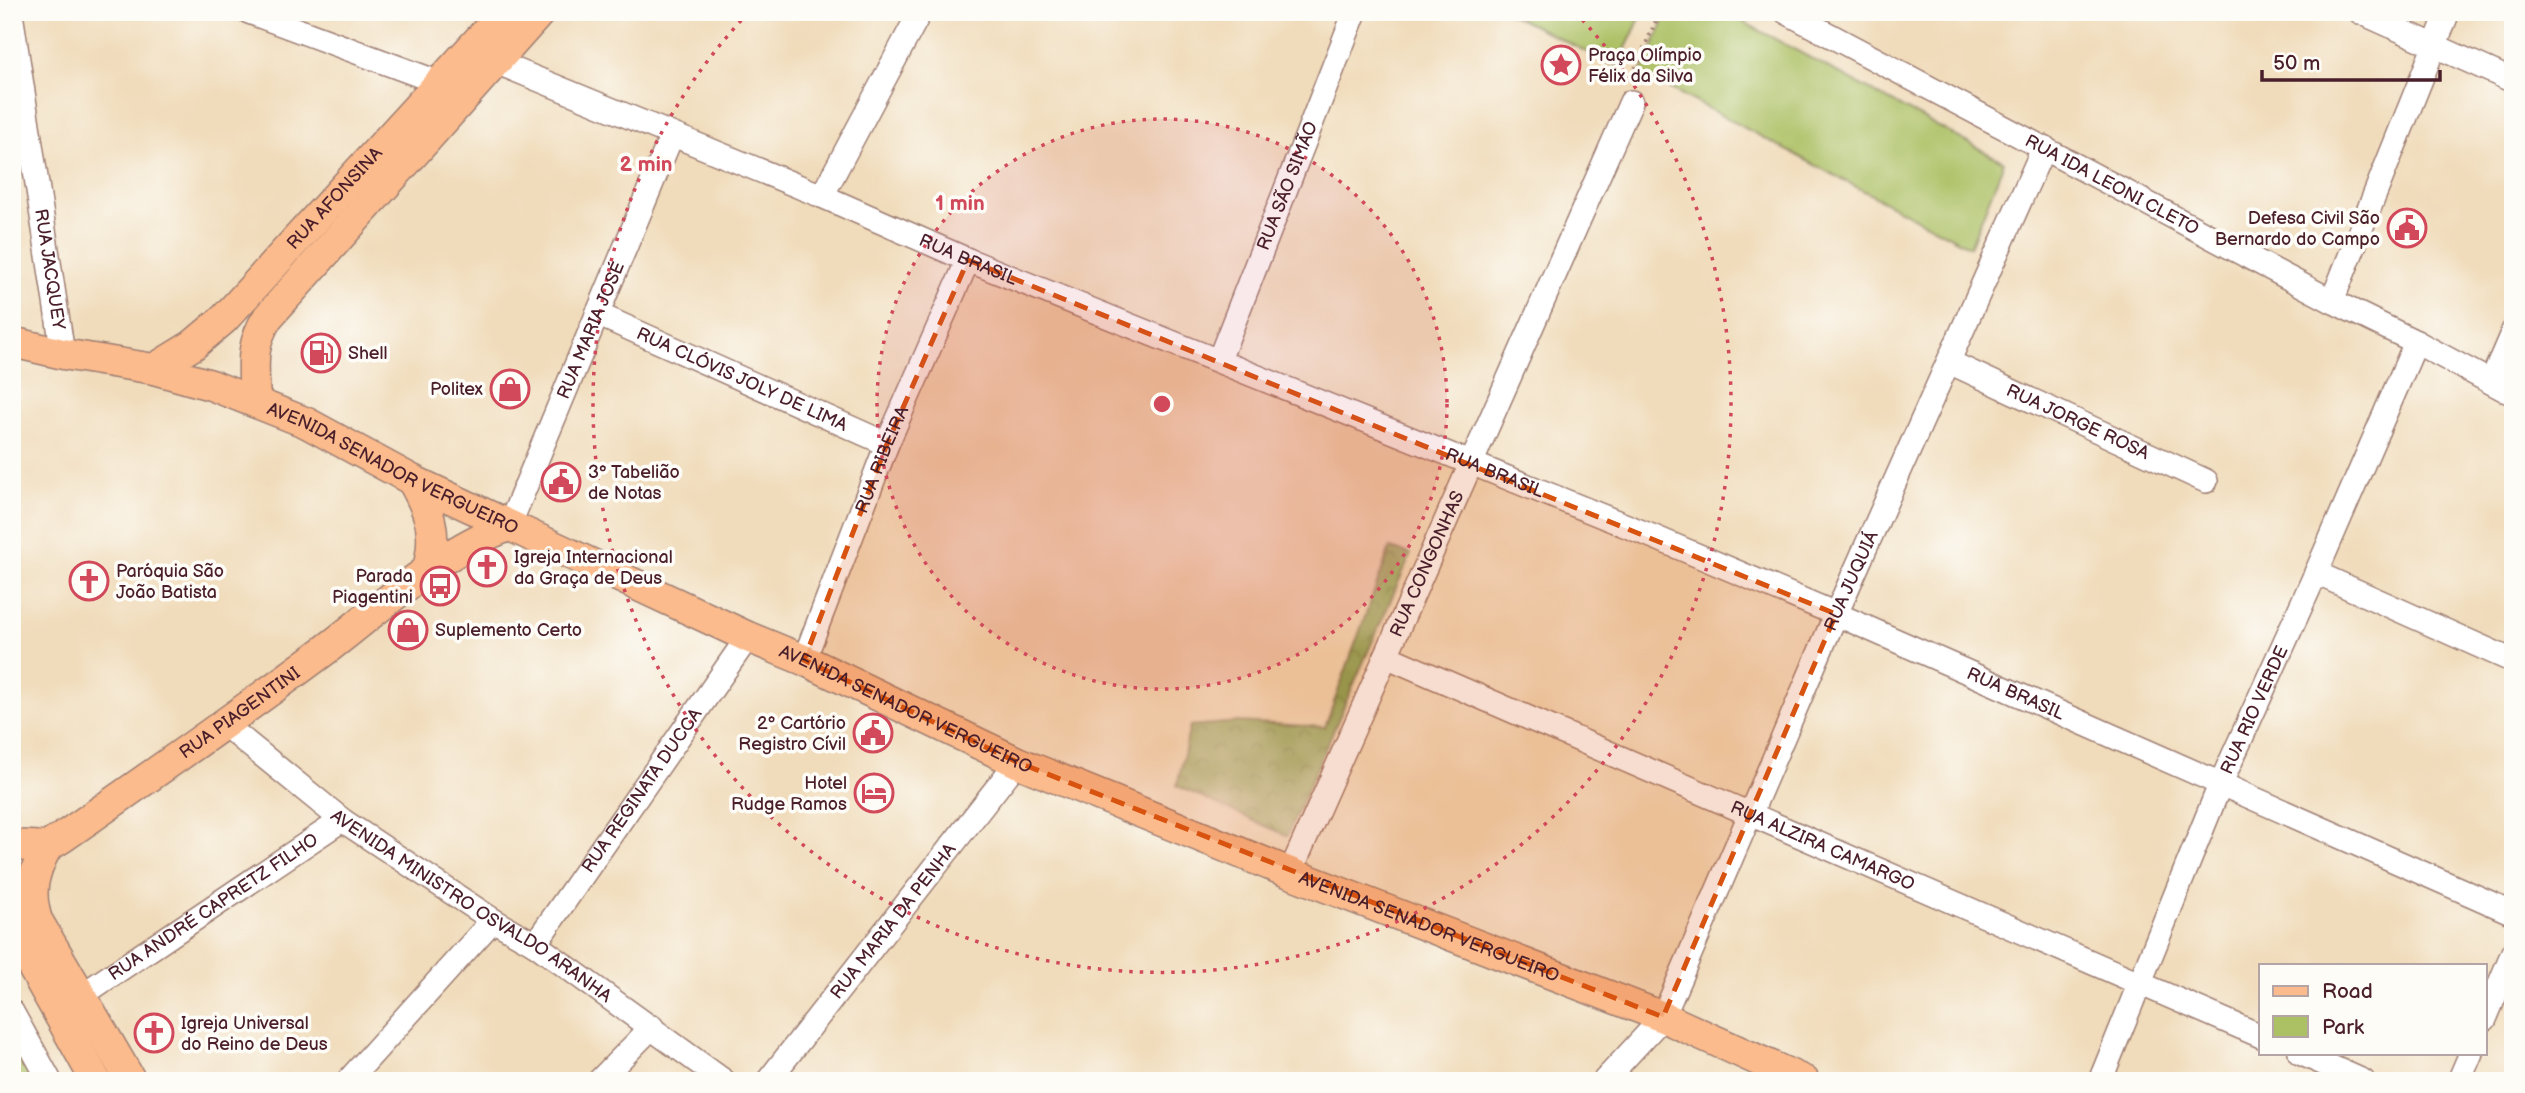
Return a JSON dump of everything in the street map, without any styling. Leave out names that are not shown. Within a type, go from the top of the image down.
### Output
[{"type":"main road","name":"RUA AFONSINA","points":[[255,402],[257,334],[268,317],[481,56],[504,12]]},
{"type":"main road","name":"RUA AFONSINA","points":[[154,369],[194,345],[224,319],[440,83],[540,12]]},
{"type":"main road","name":"AVENIDA SENADOR VERGUEIRO","points":[[12,342],[63,354],[154,369],[211,385],[307,423],[412,480],[748,637],[804,660],[1017,762],[1290,873],[1663,1017],[1804,1081]]},
{"type":"main road","points":[[412,480],[423,499],[433,535],[433,552],[427,572]]},
{"type":"main road","name":"RUA PIAGENTINI","points":[[47,847],[225,725],[427,572],[474,541],[509,526]]},
{"type":"main road","points":[[12,845],[47,847],[37,864],[33,880],[32,904],[37,920],[131,1081]]},
{"type":"main road","points":[[15,945],[96,1081]]},
{"type":"street","points":[[249,12],[440,83]]},
{"type":"street","points":[[822,196],[920,12]]},
{"type":"street","name":"RUA SÃO SIMÃO","points":[[1219,360],[1355,12]]},
{"type":"street","name":"RUA IDA LEONI CLETO","points":[[1786,12],[2332,302],[2416,342],[2513,394]]},
{"type":"street","points":[[2360,12],[2513,81]]},
{"type":"street","points":[[2332,302],[2448,12]]},
{"type":"street","name":"RUA JACQUEY","points":[[12,20],[63,354]]},
{"type":"street","name":"RUA BRASIL","points":[[481,56],[822,196],[968,260],[1473,462],[1836,614],[2513,914]]},
{"type":"street","name":"RUA CONGONHAS","points":[[1290,873],[1631,102]]},
{"type":"street","name":"RUA MARIA JOSÉ","points":[[509,526],[672,135]]},
{"type":"street","name":"RUA JUQUIÁ","points":[[1604,1081],[1663,1017],[1836,614],[2044,147]]},
{"type":"street","name":"RUA RIBEIRA","points":[[804,660],[887,444],[968,260]]},
{"type":"street","name":"RUA CLÓVIS JOLY DE LIMA","points":[[597,314],[887,444]]},
{"type":"street","points":[[2491,382],[2513,331]]},
{"type":"street","name":"RUA RIO VERDE","points":[[2100,1081],[2220,785],[2416,342]]},
{"type":"street","name":"RUA JORGE ROSA","points":[[1949,362],[2206,481]]},
{"type":"street","points":[[2316,573],[2513,661]]},
{"type":"street","name":"RUA REGINATA DUCCA","points":[[535,944],[748,637]]},
{"type":"street","name":"RUA ALZIRA CAMARGO","points":[[1386,656],[2259,1035]]},
{"type":"street","name":"AVENIDA MINISTRO OSVALDO ARANHA","points":[[225,725],[342,820],[493,920],[535,944],[724,1081]]},
{"type":"street","name":"RUA MARIA DA PENHA","points":[[768,1081],[1017,762]]},
{"type":"street","name":"RUA ANDRÉ CAPRETZ FILHO","points":[[82,995],[342,820]]},
{"type":"street","points":[[348,1081],[493,920]]},
{"type":"street","points":[[2486,1017],[2513,952]]},
{"type":"street","points":[[12,1012],[50,1081]]},
{"type":"street","points":[[599,1081],[652,1027]]},
{"type":"street","points":[[2302,1054],[2363,1081]]},
{"type":"street","points":[[2459,1081],[2471,1054]]},
{"type":"path","points":[[1631,102],[1630,77],[1660,12]]},
{"type":"path","points":[[12,1067],[20,1081]]},
{"type":"highlighted area","points":[[968,260],[1836,614],[1663,1017],[1017,762],[804,660],[887,444]]},
{"type":"green space","points":[[1506,12],[1643,12],[1617,67]]},
{"type":"green space","points":[[1668,12],[1725,12],[2004,162],[1970,247],[1641,73]]},
{"type":"green space","points":[[12,100],[22,165],[12,169]]},
{"type":"green space","points":[[1390,548],[1411,554],[1287,836],[1177,786],[1190,726],[1238,722],[1325,727]]},
{"type":"green space","points":[[12,1035],[43,1081],[12,1081]]},
{"type":"place","name":"Praça Olímpio Félix da Silva","points":[[1561,65]]},
{"type":"place","name":"Defesa Civil São Bernardo do Campo","points":[[2407,228]]},
{"type":"place","name":"Shell","points":[[321,353]]},
{"type":"place","name":"Politex","points":[[510,389]]},
{"type":"place","name":"3º Tabelião de Notas","points":[[561,482]]},
{"type":"place","name":"Igreja Internacional da Graça de Deus","points":[[487,567]]},
{"type":"place","name":"Paróquia São João Batista","points":[[89,581]]},
{"type":"place","name":"Parada Piagentini","points":[[440,586]]},
{"type":"place","name":"Suplemento Certo","points":[[408,630]]},
{"type":"place","name":"2º Cartório Registro Cívil","points":[[873,733]]},
{"type":"place","name":"Hotel Rudge Ramos","points":[[874,793]]},
{"type":"place","name":"Igreja Universal do Reino de Deus","points":[[154,1033]]}]
